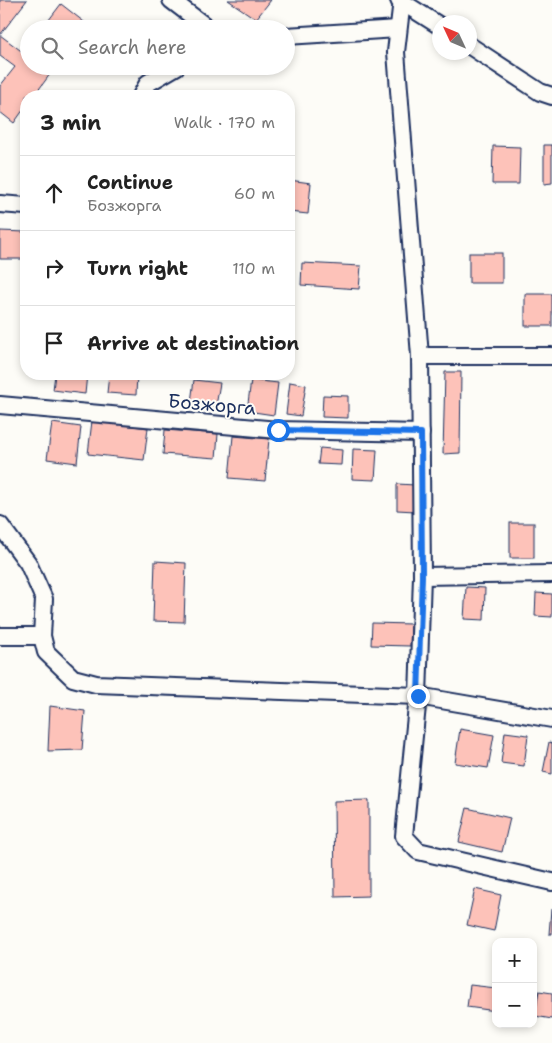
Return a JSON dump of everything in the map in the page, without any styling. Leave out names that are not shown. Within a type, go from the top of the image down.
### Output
[{"type":"street","points":[[171,0],[197,20]]},
{"type":"street","points":[[432,21],[401,0],[396,52],[420,356],[422,576],[418,696],[404,836],[418,851],[552,882]]},
{"type":"street","points":[[295,35],[398,29]]},
{"type":"street","points":[[477,51],[540,92],[552,96]]},
{"type":"street","points":[[145,90],[148,82],[161,75]]},
{"type":"street","points":[[0,204],[20,206]]},
{"type":"street","points":[[420,356],[552,356]]},
{"type":"street","name":"Бозжорга","points":[[0,405],[278,430],[421,433]]},
{"type":"street","points":[[0,525],[28,563],[44,598],[42,636],[46,652],[73,678],[96,684],[418,696],[552,720]]},
{"type":"street","points":[[422,576],[552,574]]},
{"type":"street","points":[[0,636],[42,636]]},
{"type":"building","points":[[0,0],[27,0],[0,35]]},
{"type":"building","points":[[228,0],[271,0],[256,19]]},
{"type":"building","points":[[61,4],[82,20],[49,20]]},
{"type":"building","points":[[0,35],[20,50],[20,75],[49,75],[38,90],[20,90],[20,114],[14,123],[0,112],[0,86],[15,67],[0,56]]},
{"type":"building","points":[[544,145],[552,145],[552,183],[544,184]]},
{"type":"building","points":[[493,146],[520,147],[519,184],[492,184]]},
{"type":"building","points":[[295,181],[311,183],[308,214],[295,213]]},
{"type":"building","points":[[0,231],[20,232],[20,259],[0,259]]},
{"type":"building","points":[[469,253],[502,253],[502,283],[469,283]]},
{"type":"building","points":[[302,263],[361,266],[359,289],[301,285]]},
{"type":"building","points":[[525,294],[552,294],[552,326],[525,326]]},
{"type":"building","points":[[445,372],[461,372],[460,453],[443,454]]},
{"type":"building","points":[[54,380],[86,380],[85,394],[53,390]]},
{"type":"building","points":[[108,380],[137,380],[136,395],[107,393]]},
{"type":"building","points":[[194,380],[220,383],[216,406],[191,402]]},
{"type":"building","points":[[251,380],[278,383],[274,415],[247,411]]},
{"type":"building","points":[[290,382],[306,385],[301,416],[286,414]]},
{"type":"building","points":[[323,395],[348,396],[348,418],[322,417]]},
{"type":"building","points":[[92,421],[148,428],[144,460],[88,454]]},
{"type":"building","points":[[52,423],[81,427],[77,463],[47,459]]},
{"type":"building","points":[[165,430],[218,434],[216,458],[163,454]]},
{"type":"building","points":[[233,436],[269,439],[265,481],[229,478]]},
{"type":"building","points":[[320,448],[342,450],[341,465],[318,464]]},
{"type":"building","points":[[353,449],[377,450],[375,480],[352,479]]},
{"type":"building","points":[[397,484],[415,485],[415,511],[397,510]]},
{"type":"building","points":[[510,523],[534,523],[534,558],[510,558]]},
{"type":"building","points":[[155,561],[186,563],[184,622],[153,621]]},
{"type":"building","points":[[466,587],[485,588],[484,620],[464,619]]},
{"type":"building","points":[[536,593],[552,594],[552,617],[535,616]]},
{"type":"building","points":[[372,623],[411,624],[410,646],[371,645]]},
{"type":"building","points":[[50,706],[85,711],[82,750],[48,751]]},
{"type":"building","points":[[460,729],[494,735],[488,768],[455,763]]},
{"type":"building","points":[[505,732],[528,735],[524,766],[501,763]]},
{"type":"building","points":[[549,742],[552,743],[552,774],[543,772]]},
{"type":"building","points":[[369,800],[369,896],[335,897],[334,801]]},
{"type":"building","points":[[467,808],[510,818],[502,852],[459,842]]},
{"type":"building","points":[[475,889],[501,895],[494,931],[467,925]]},
{"type":"building","points":[[551,909],[552,934],[549,934]]},
{"type":"building","points":[[470,985],[492,988],[492,1010],[467,1007]]},
{"type":"building","points":[[539,991],[552,993],[552,1019],[537,1016]]},
{"type":"route","points":[[278,430],[421,433],[422,576],[418,696]]}]
